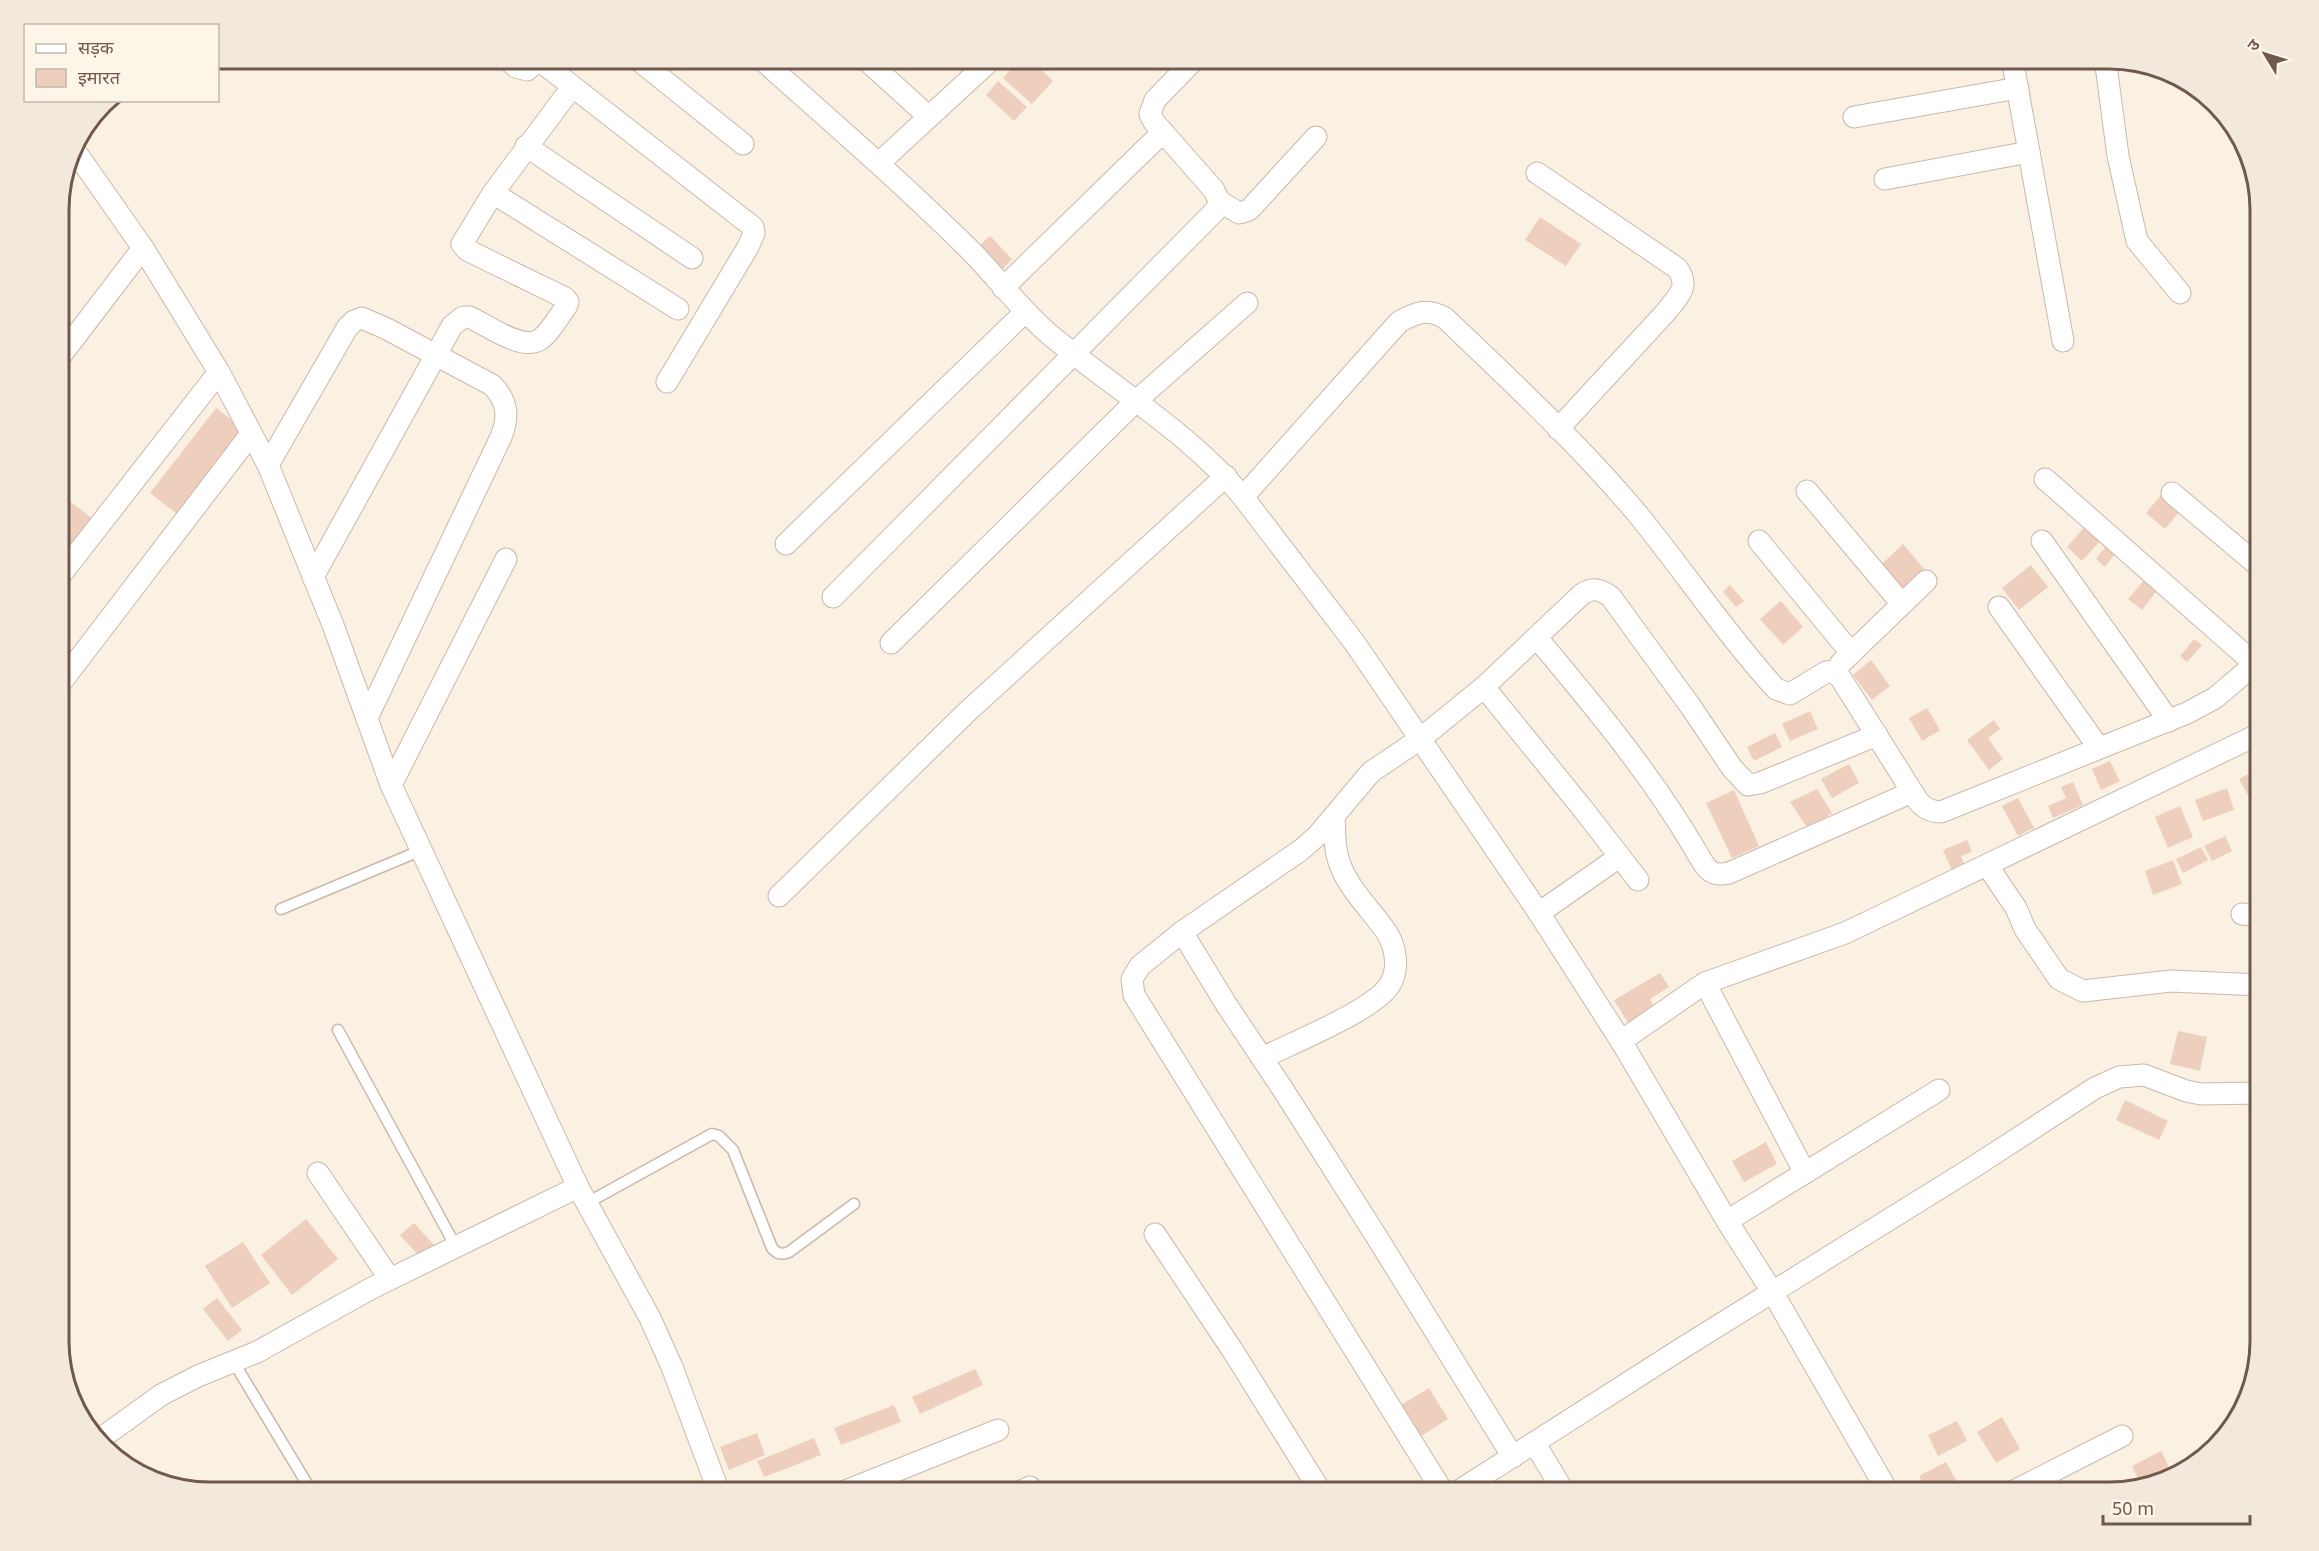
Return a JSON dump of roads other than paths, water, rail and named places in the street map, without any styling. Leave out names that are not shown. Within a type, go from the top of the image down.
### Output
[{"type":"street","points":[[551,69],[753,227],[754,233],[748,247],[667,382]]},
{"type":"street","points":[[650,69],[743,144]]},
{"type":"street","points":[[772,69],[879,163],[969,250],[1025,312],[1075,354],[1189,441],[1226,476],[1243,497],[1316,590],[1539,913],[1621,1041],[1727,1221],[1773,1293],[1882,1482]]},
{"type":"street","points":[[876,69],[929,117]]},
{"type":"street","points":[[879,163],[981,69]]},
{"type":"street","points":[[1186,69],[1151,107],[1150,114],[1154,122],[1214,190],[1219,201],[1239,213],[1249,210],[1316,137]]},
{"type":"street","points":[[2014,69],[2063,341]]},
{"type":"street","points":[[2106,69],[2118,156],[2137,241],[2180,293]]},
{"type":"street","points":[[313,577],[452,326],[463,317],[475,319],[516,341],[530,343],[541,338],[566,307],[568,302],[565,298],[464,248],[462,244],[493,193],[572,87]]},
{"type":"street","points":[[1854,117],[2018,88]]},
{"type":"street","points":[[1004,288],[1163,132]]},
{"type":"street","points":[[526,146],[692,258]]},
{"type":"street","points":[[1885,179],[2029,152]]},
{"type":"street","points":[[80,157],[143,248],[219,372],[267,465],[289,513],[333,625],[391,785],[582,1195],[651,1318],[715,1482]]},
{"type":"street","points":[[1537,173],[1677,268],[1683,276],[1684,284],[1666,312],[1558,429]]},
{"type":"street","points":[[493,193],[678,309]]},
{"type":"street","points":[[833,597],[1209,219],[1219,201]]},
{"type":"street","points":[[69,345],[143,248]]},
{"type":"street","points":[[891,642],[1136,401],[1247,303]]},
{"type":"street","points":[[1243,497],[1399,322],[1425,310],[1445,318],[1558,429],[1638,516],[1776,689],[1791,694],[1826,672],[1832,671],[1926,581]]},
{"type":"street","points":[[786,544],[1025,312]]},
{"type":"street","points":[[267,465],[347,328],[354,321],[362,318],[436,354],[492,385],[502,395],[507,414],[505,426],[367,718]]},
{"type":"street","points":[[69,564],[219,372]]},
{"type":"street","points":[[69,673],[251,434]]},
{"type":"street","points":[[779,896],[968,711],[1226,476]]},
{"type":"street","points":[[2045,479],[2250,659]]},
{"type":"street","points":[[1807,491],[1902,604]]},
{"type":"street","points":[[2172,493],[2250,559]]},
{"type":"street","points":[[1759,541],[1851,653]]},
{"type":"street","points":[[2042,541],[2169,721]]},
{"type":"street","points":[[391,785],[506,559]]},
{"type":"street","points":[[1437,1482],[1134,995],[1131,984],[1135,972],[1182,932],[1301,850],[1318,835],[1371,772],[1420,739],[1484,687],[1590,589],[1605,592],[1611,597],[1691,706],[1732,768],[1748,785],[1760,783],[1877,735]]},
{"type":"street","points":[[1999,608],[2099,748]]},
{"type":"street","points":[[1537,638],[1630,750],[1706,868],[1712,873],[1720,875],[1730,873],[1912,792]]},
{"type":"street","points":[[1832,671],[1844,682],[1912,792],[1925,809],[1941,812],[2169,721],[2215,698],[2250,672]]},
{"type":"street","points":[[1484,687],[1638,880]]},
{"type":"street","points":[[1621,1041],[1705,983],[1845,933],[2250,738]]},
{"type":"street","points":[[1262,1058],[1366,1006],[1390,985],[1394,973],[1394,946],[1345,876],[1340,865],[1336,851],[1334,817]]},
{"type":"street","points":[[1539,913],[1619,857]]},
{"type":"street","points":[[1987,865],[2016,908],[2025,929],[2059,979],[2083,991],[2171,981],[2250,985]]},
{"type":"street","points":[[1182,932],[1367,1222],[1513,1457]]},
{"type":"street","points":[[1705,983],[1805,1173]]},
{"type":"street","points":[[1484,1482],[1513,1457],[2095,1088],[2119,1077],[2144,1075],[2187,1092],[2250,1093]]},
{"type":"street","points":[[1727,1221],[1939,1090]]},
{"type":"street","points":[[318,1173],[390,1279]]},
{"type":"street","points":[[105,1435],[161,1395],[198,1376],[257,1352],[390,1279],[456,1247],[582,1195]]},
{"type":"street","points":[[1155,1234],[1315,1482]]},
{"type":"street","points":[[868,1482],[998,1430]]},
{"type":"street","points":[[2032,1482],[2122,1436]]},
{"type":"street","points":[[1535,1444],[1558,1482]]},
{"type":"lane","points":[[281,909],[422,850]]},
{"type":"lane","points":[[338,1030],[456,1247]]},
{"type":"lane","points":[[582,1195],[712,1134],[719,1136],[733,1150],[772,1248],[776,1252],[783,1254],[789,1252],[854,1204]]},
{"type":"lane","points":[[233,1361],[306,1482]]}]
